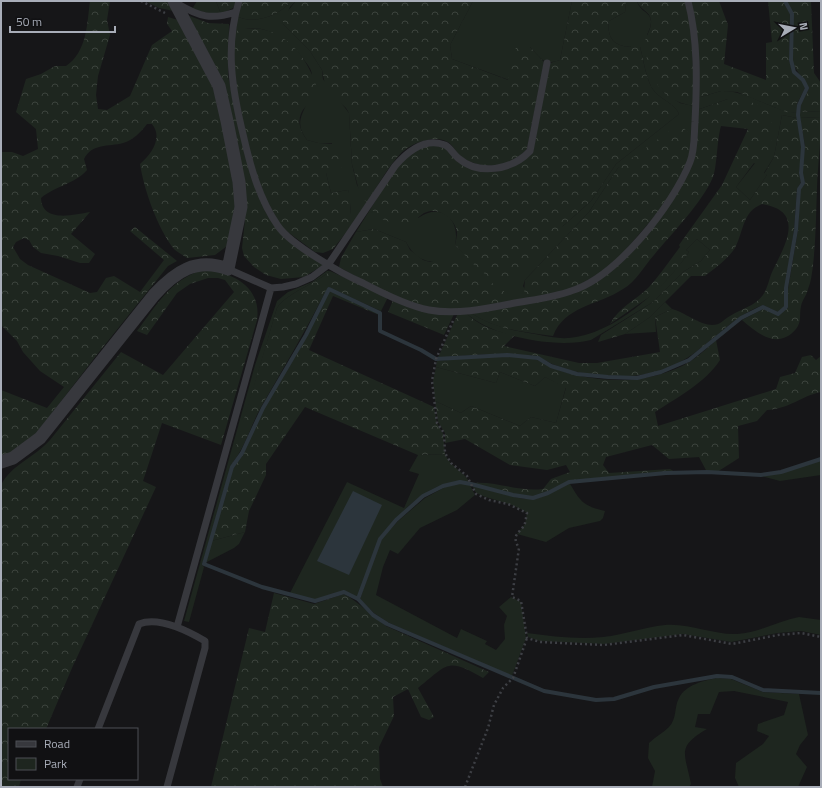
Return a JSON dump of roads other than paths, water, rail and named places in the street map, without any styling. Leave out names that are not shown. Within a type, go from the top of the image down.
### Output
[{"type":"street","points":[[3,464],[28,448],[40,438],[154,295],[170,278],[180,270],[205,264],[228,269],[241,207],[239,182],[218,86],[175,2]]},
{"type":"lane","points":[[238,1],[230,47],[235,103],[258,186],[269,212],[279,228],[328,265],[379,291],[429,310],[457,311],[490,308],[560,294],[573,291],[591,282],[612,268],[631,248],[672,198],[691,160],[694,137],[696,74],[692,24],[688,1]]},
{"type":"lane","points":[[175,2],[194,14],[204,16],[223,16],[236,12]]},
{"type":"lane","points":[[228,269],[271,288],[296,284],[312,277],[328,265],[395,166],[406,154],[418,146],[432,142],[446,145],[458,158],[479,169],[495,169],[510,165],[523,158],[530,151],[548,63]]},
{"type":"lane","points":[[177,627],[271,288]]},
{"type":"lane","points":[[98,728],[139,624],[145,621],[177,627],[205,641],[205,648],[167,787]]},
{"type":"waterway","points":[[358,599],[344,592],[315,601],[262,587],[204,564],[232,467],[242,453],[263,408],[306,335],[329,289],[380,313],[380,331],[421,350],[436,359],[507,355],[538,358],[551,366],[577,374],[608,377],[637,378],[661,372],[689,360],[741,318],[763,307],[778,314],[786,307],[786,288],[796,230],[799,189],[803,183],[801,173],[803,147],[798,115],[799,105],[807,88],[803,80],[794,72],[791,60],[792,14],[785,1]]},
{"type":"waterway","points":[[821,459],[781,472],[761,475],[707,472],[666,473],[569,482],[548,493],[533,498],[513,495],[460,482],[443,486],[423,496],[396,520],[380,539],[358,599],[373,615],[387,624],[544,691],[596,700],[614,699],[654,687],[717,676],[732,677],[763,690],[821,693]]}]
